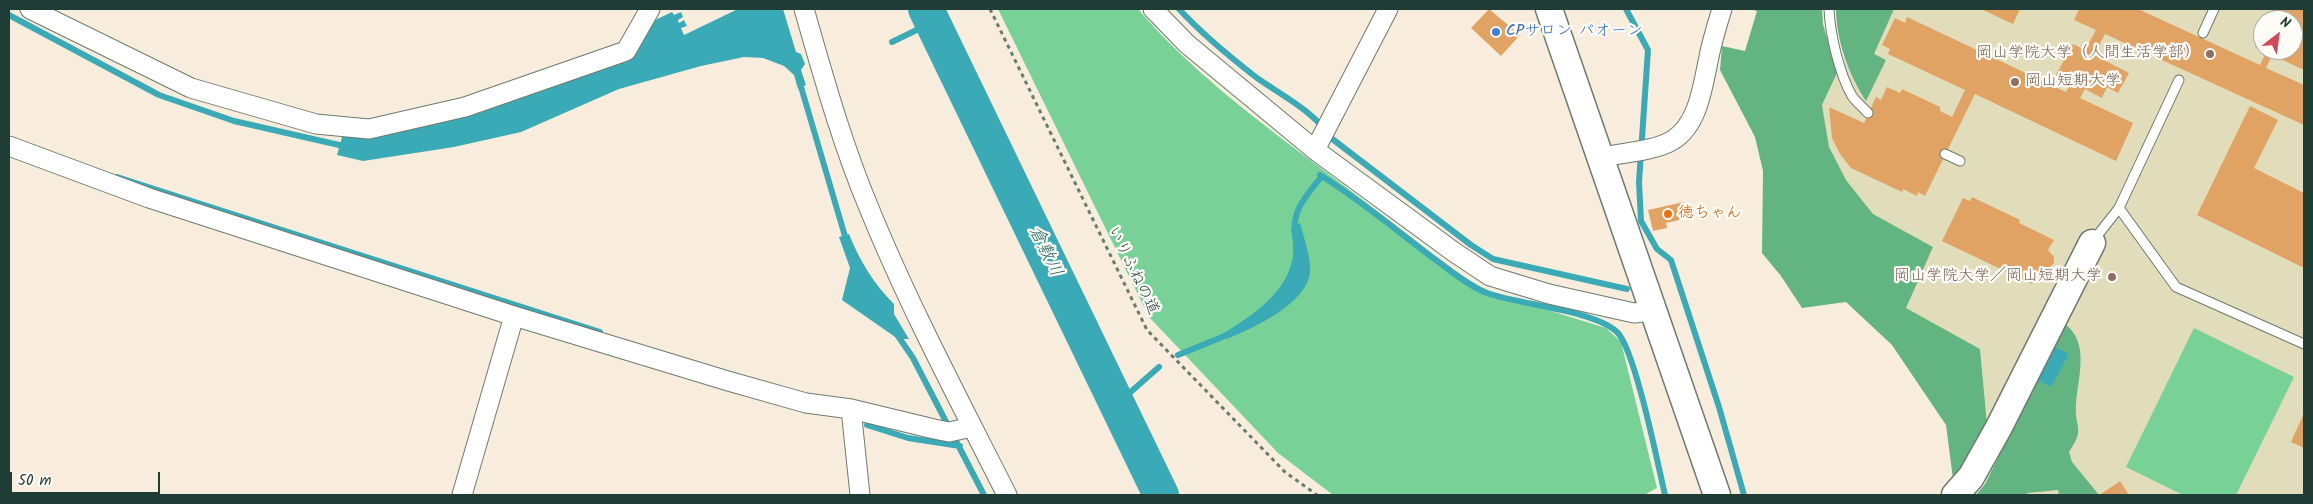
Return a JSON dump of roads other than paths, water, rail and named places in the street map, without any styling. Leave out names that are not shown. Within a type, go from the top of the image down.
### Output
[{"type":"street","points":[[30,9],[191,88],[316,124],[369,130],[465,107],[626,51],[650,9]]},
{"type":"street","points":[[804,9],[828,90],[868,206],[908,296],[960,430],[1007,495]]},
{"type":"street","points":[[1153,9],[1187,44],[1322,139],[1454,252],[1490,276],[1549,294],[1615,309],[1634,313],[1653,311]]},
{"type":"street","points":[[1322,139],[1388,9]]},
{"type":"street","points":[[1549,9],[1653,311],[1711,494]]},
{"type":"street","points":[[1601,157],[1672,141],[1692,118],[1707,73],[1708,58],[1722,9]]},
{"type":"street","points":[[9,146],[148,198],[514,316],[806,403],[851,409],[960,430]]},
{"type":"street","points":[[1955,495],[1971,477],[1999,426],[2092,243]]},
{"type":"street","points":[[462,495],[514,316]]},
{"type":"street","points":[[851,409],[860,495]]},
{"type":"lane","points":[[1829,9],[1830,24],[1840,63],[1852,96],[1868,113]]},
{"type":"lane","points":[[2203,33],[2214,9]]},
{"type":"lane","points":[[2092,243],[2119,208],[2179,80]]},
{"type":"lane","points":[[1945,154],[1960,161]]},
{"type":"lane","points":[[2119,208],[2176,286],[2304,344]]},
{"type":"water","points":[[738,9],[783,9],[796,52],[801,54],[805,64],[801,70],[806,85],[798,89],[794,75],[784,66],[763,58],[744,57],[701,66],[619,89],[521,132],[454,147],[363,161],[337,155],[342,137],[478,113],[601,67],[651,22],[672,12],[674,15],[681,12],[683,17],[678,20],[679,23],[684,20],[687,26],[681,28],[684,35]]},
{"type":"water","points":[[1300,223],[1309,260],[1310,272],[1307,284],[1289,304],[1277,313],[1227,339],[1224,333],[1268,301],[1284,281],[1290,269],[1293,256],[1291,228]]},
{"type":"water","points":[[849,234],[868,271],[894,304],[894,314],[909,339],[898,339],[842,300],[850,268],[839,237]]},
{"type":"water","points":[[2056,347],[2069,354],[2051,387],[2038,380]]},
{"type":"waterway","name":"倉敷川","points":[[926,9],[1161,495]]},
{"type":"waterway","points":[[1179,9],[1237,62],[1307,112],[1331,138],[1471,245],[1493,259],[1627,289]]},
{"type":"waterway","points":[[1626,9],[1648,50],[1639,182],[1641,221],[1657,249],[1671,260],[1719,407],[1744,495]]},
{"type":"waterway","points":[[9,15],[159,95],[234,121],[348,147]]},
{"type":"waterway","points":[[892,42],[933,22]]},
{"type":"waterway","points":[[799,80],[847,243]]},
{"type":"waterway","points":[[1320,175],[1363,204],[1459,277],[1480,290],[1501,297],[1592,318],[1606,324],[1617,332],[1624,343],[1638,383],[1665,495]]},
{"type":"waterway","points":[[1295,233],[1296,216],[1302,202],[1322,176]]},
{"type":"waterway","points":[[117,177],[600,332]]},
{"type":"waterway","points":[[896,333],[913,358],[984,495]]},
{"type":"waterway","points":[[1178,355],[1232,333]]},
{"type":"waterway","points":[[1117,404],[1159,367]]},
{"type":"waterway","points":[[867,425],[908,438],[960,446]]},
{"type":"place","name":"CPサロン パオーン","points":[[1496,32]]},
{"type":"place","name":"岡山学院大学（人間生活学部）","points":[[2210,54]]},
{"type":"place","name":"岡山短期大学","points":[[2015,82]]},
{"type":"place","name":"徳ちゃん","points":[[1668,214]]},
{"type":"place","name":"岡山学院大学／岡山短期大学","points":[[2112,277]]}]
